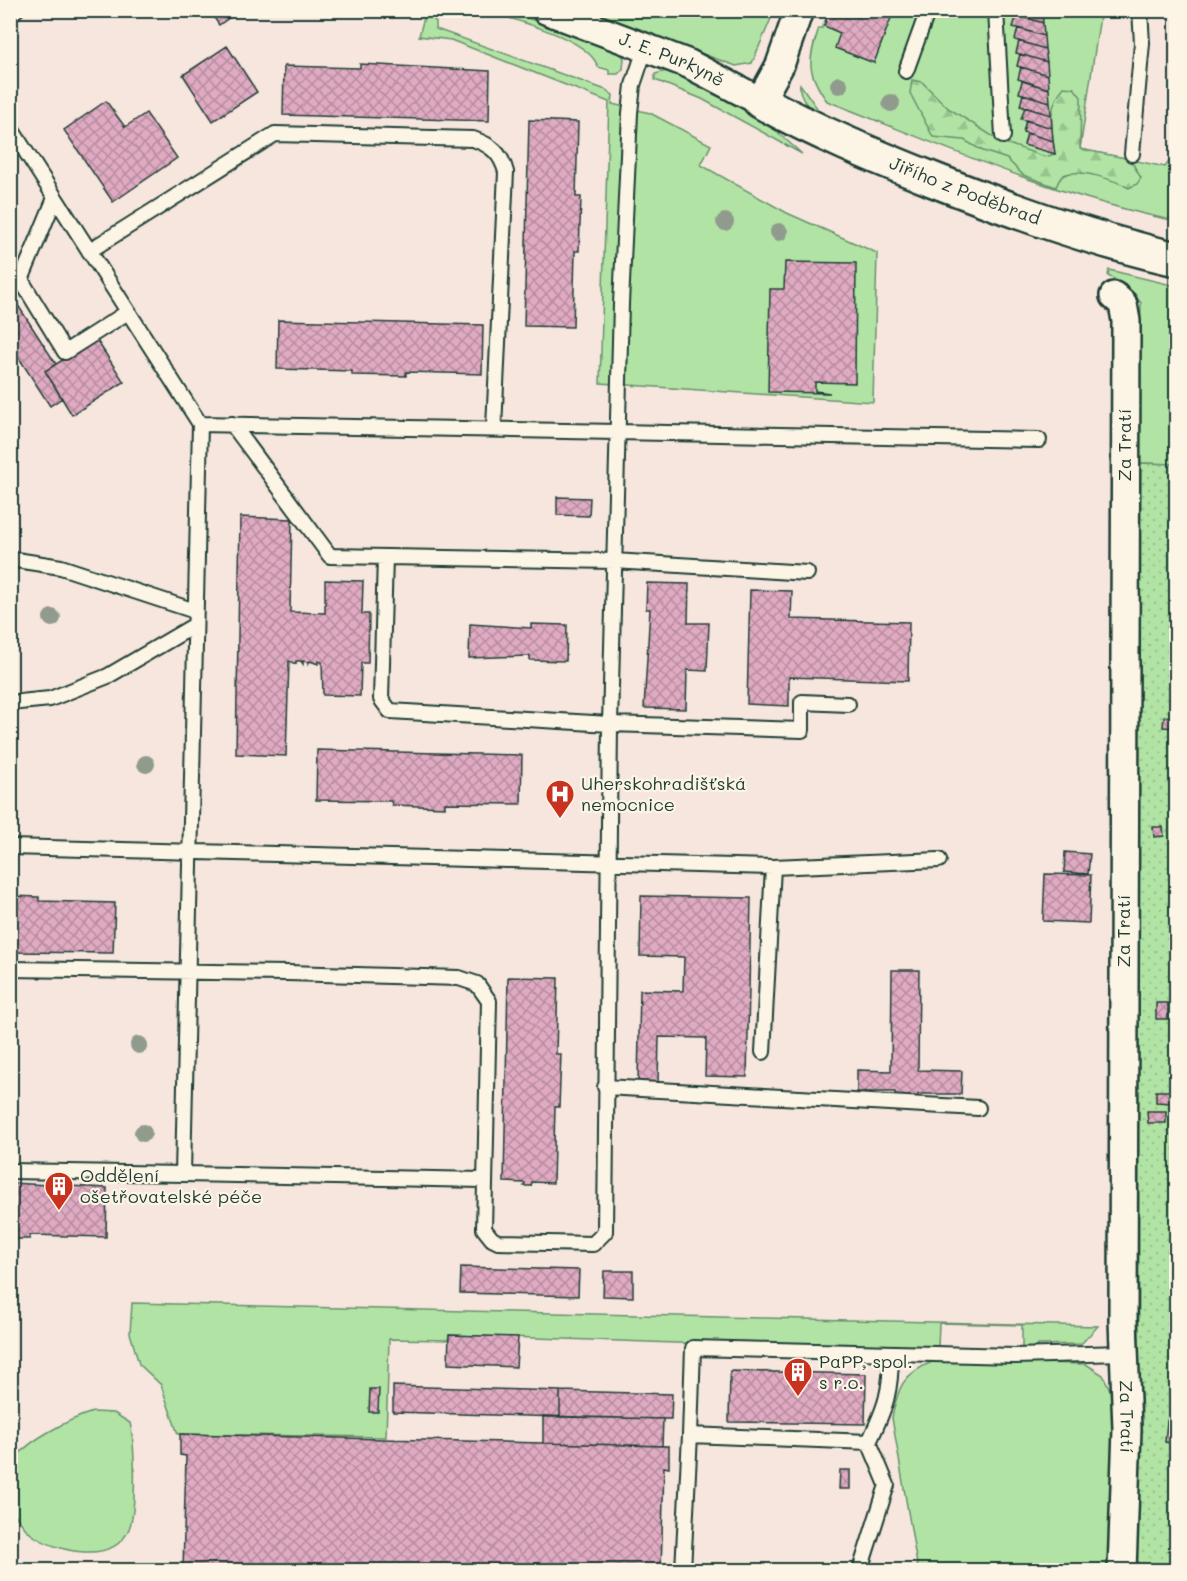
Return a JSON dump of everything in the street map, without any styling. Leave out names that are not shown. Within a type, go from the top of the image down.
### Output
[{"type":"street","name":"J. E. Purkyně","points":[[546,10],[689,64],[760,101]]},
{"type":"street","points":[[760,101],[780,65],[799,10]]},
{"type":"street","name":"Jiřího z Poděbrad","points":[[760,101],[834,140],[969,194],[1081,233],[1176,259]]},
{"type":"street","name":"Za Tratí","points":[[1114,296],[1123,304],[1126,321],[1124,1353],[1127,1429],[1122,1570]]},
{"type":"lane","points":[[10,14],[16,10]]},
{"type":"lane","points":[[906,71],[928,10]]},
{"type":"lane","points":[[996,10],[1003,136]]},
{"type":"lane","points":[[1132,154],[1142,43],[1140,10]]},
{"type":"lane","points":[[10,969],[459,978],[477,984],[489,1001],[482,1223],[492,1239],[498,1242],[593,1244],[598,1241],[606,1226],[605,1087],[610,724],[630,112],[633,85],[646,46]]},
{"type":"lane","points":[[12,131],[200,424],[183,1174]]},
{"type":"lane","points":[[89,251],[275,134],[473,139],[485,142],[496,150],[503,160],[506,172],[494,428]]},
{"type":"lane","points":[[55,198],[21,280],[65,352],[128,312]]},
{"type":"lane","points":[[200,424],[1039,440]]},
{"type":"lane","points":[[232,424],[330,556],[614,561],[807,573]]},
{"type":"lane","points":[[385,557],[381,699],[390,711],[610,724],[802,730],[802,702],[848,704]]},
{"type":"lane","points":[[10,559],[61,567],[195,618]]},
{"type":"lane","points":[[10,703],[50,699],[108,676],[195,618]]},
{"type":"lane","points":[[10,847],[773,867],[939,860]]},
{"type":"lane","points":[[764,1052],[773,867]]},
{"type":"lane","points":[[605,1087],[978,1108]]},
{"type":"lane","points":[[10,1171],[483,1180]]},
{"type":"lane","points":[[683,1570],[693,1348],[1015,1356],[1124,1353]]},
{"type":"lane","points":[[860,1570],[887,1485],[869,1442],[887,1406],[891,1382],[891,1353]]},
{"type":"lane","points":[[690,1435],[869,1442]]},
{"type":"green space","points":[[763,10],[773,14],[752,63],[736,66],[585,11]]},
{"type":"green space","points":[[487,11],[507,11],[619,50],[624,58],[623,69],[618,74],[609,74],[609,70],[598,67],[592,56],[566,39],[532,25]]},
{"type":"green space","points":[[829,11],[1098,11],[1100,16],[1080,149],[1165,167],[1176,152],[1176,221],[1131,211],[1043,184],[827,101],[812,74],[811,58],[819,28],[822,28]]},
{"type":"green space","points":[[424,17],[432,18],[436,22],[436,29],[606,90],[613,95],[612,104],[650,113],[711,145],[701,165],[787,213],[877,253],[873,402],[600,383],[609,102],[451,40],[419,36]]},
{"type":"green space","points":[[670,70],[707,87],[765,121],[802,154],[702,99],[655,80],[655,74]]},
{"type":"green space","points":[[912,80],[922,82],[948,108],[1000,141],[1045,157],[1055,154],[1052,111],[1058,95],[1064,87],[1074,88],[1081,97],[1080,149],[1130,159],[1141,178],[1137,184],[1129,188],[1097,176],[1071,173],[1062,176],[1056,187],[1023,175],[1007,159],[983,151],[964,140],[933,137],[910,93]]},
{"type":"green space","points":[[800,84],[819,111],[835,120],[833,123],[810,108],[802,97]]},
{"type":"green space","points":[[1109,270],[1176,286],[1176,464],[1137,463],[1141,303],[1126,285],[1108,276]]},
{"type":"green space","points":[[1137,463],[1176,464],[1175,1570],[1131,1570],[1139,1466]]},
{"type":"green space","points":[[132,1303],[1098,1326],[1081,1344],[1038,1345],[1037,1351],[1022,1350],[1022,1325],[939,1323],[938,1347],[676,1343],[449,1335],[448,1340],[389,1339],[386,1437],[178,1434],[161,1385],[139,1364],[130,1333]]},
{"type":"green space","points":[[934,1361],[1086,1364],[1103,1375],[1113,1396],[1111,1570],[918,1570],[892,1418],[897,1397],[904,1382],[915,1371]]},
{"type":"green space","points":[[93,1412],[114,1413],[130,1423],[134,1492],[132,1520],[122,1540],[111,1548],[85,1552],[57,1547],[44,1542],[27,1530],[10,1507],[10,1480],[12,1465],[25,1448],[48,1432]]},
{"type":"building","points":[[209,10],[240,10],[219,25]]},
{"type":"building","points":[[830,10],[894,10],[874,63],[835,48],[840,33],[824,26]]},
{"type":"building","points":[[1013,10],[1042,10],[1043,23],[1012,13]]},
{"type":"building","points":[[1017,15],[1043,23],[1044,36],[1013,27]]},
{"type":"building","points":[[1018,28],[1044,36],[1045,49],[1015,40]]},
{"type":"building","points":[[1019,41],[1045,49],[1047,62],[1016,53]]},
{"type":"building","points":[[227,46],[257,92],[213,121],[183,75]]},
{"type":"building","points":[[1020,54],[1047,62],[1048,75],[1017,66]]},
{"type":"building","points":[[360,64],[490,71],[489,121],[283,115],[284,66],[360,68]]},
{"type":"building","points":[[1021,67],[1048,75],[1049,89],[1018,79]]},
{"type":"building","points":[[1022,81],[1049,89],[1050,102],[1019,93]]},
{"type":"building","points":[[1023,94],[1050,102],[1051,115],[1020,106]]},
{"type":"building","points":[[106,101],[125,127],[146,113],[177,158],[113,202],[64,130]]},
{"type":"building","points":[[1025,107],[1051,115],[1052,128],[1021,119]]},
{"type":"building","points":[[529,120],[578,122],[576,197],[581,197],[579,251],[575,251],[573,327],[524,326]]},
{"type":"building","points":[[1026,120],[1052,128],[1053,141],[1023,132]]},
{"type":"building","points":[[1027,133],[1053,141],[1055,154],[1024,145]]},
{"type":"building","points":[[785,262],[856,263],[855,383],[815,382],[815,391],[830,393],[768,392],[770,289],[784,289]]},
{"type":"building","points":[[10,293],[56,364],[45,371],[62,398],[50,406],[10,344]]},
{"type":"building","points":[[278,320],[483,325],[482,374],[406,372],[406,376],[352,375],[352,371],[277,369]]},
{"type":"building","points":[[96,339],[124,382],[72,415],[45,371]]},
{"type":"building","points":[[557,497],[590,498],[589,516],[557,515]]},
{"type":"building","points":[[240,517],[292,519],[290,612],[325,613],[325,580],[363,581],[362,614],[369,614],[368,663],[361,663],[360,696],[323,695],[322,662],[318,661],[318,664],[310,661],[308,664],[303,661],[303,664],[301,661],[296,661],[296,664],[289,661],[286,756],[236,754]]},
{"type":"building","points":[[647,583],[689,584],[688,623],[709,623],[707,671],[687,670],[686,709],[644,708],[650,609],[646,609]]},
{"type":"building","points":[[750,590],[792,591],[791,619],[909,622],[908,681],[789,677],[789,706],[747,704]]},
{"type":"building","points":[[470,624],[531,628],[531,624],[567,625],[566,661],[530,660],[530,656],[469,658]]},
{"type":"building","points":[[1164,716],[1176,718],[1176,728],[1163,727]]},
{"type":"building","points":[[317,750],[522,755],[521,804],[445,803],[445,807],[392,805],[391,801],[316,800]]},
{"type":"building","points":[[1153,827],[1163,827],[1164,836],[1154,837]]},
{"type":"building","points":[[1065,852],[1090,854],[1088,874],[1064,872]]},
{"type":"building","points":[[1045,874],[1091,875],[1089,923],[1043,921]]},
{"type":"building","points":[[10,896],[39,897],[39,901],[115,903],[113,953],[10,952]]},
{"type":"building","points":[[641,896],[751,898],[747,1077],[705,1076],[706,1038],[659,1037],[658,1082],[638,1081],[640,990],[683,991],[684,957],[640,956]]},
{"type":"building","points":[[892,970],[919,970],[918,1070],[962,1071],[961,1094],[918,1094],[918,1100],[895,1100],[895,1092],[857,1092],[857,1070],[891,1071]]},
{"type":"building","points":[[508,977],[558,978],[556,1054],[561,1054],[559,1107],[555,1107],[553,1183],[532,1182],[531,1186],[524,1186],[525,1183],[504,1182]]},
{"type":"building","points":[[1156,1003],[1168,1003],[1168,1019],[1156,1019]]},
{"type":"building","points":[[1156,1091],[1170,1091],[1170,1103],[1156,1102]]},
{"type":"building","points":[[1147,1111],[1166,1111],[1166,1123],[1148,1123]]},
{"type":"building","name":"Oddělení ošetřovatelské péče","points":[[10,1183],[107,1188],[106,1237],[30,1235],[30,1239],[10,1239]]},
{"type":"building","points":[[461,1267],[579,1270],[578,1296],[460,1293]]},
{"type":"building","points":[[604,1271],[633,1271],[633,1297],[603,1296]]},
{"type":"building","points":[[449,1335],[518,1337],[516,1367],[448,1364]]},
{"type":"building","name":"PaPP, spol. s r.o.","points":[[730,1371],[866,1374],[865,1424],[729,1422]]},
{"type":"building","points":[[393,1386],[560,1391],[560,1417],[393,1412]]},
{"type":"building","points":[[370,1389],[379,1389],[378,1412],[369,1412]]},
{"type":"building","points":[[560,1391],[672,1394],[671,1419],[560,1417]]},
{"type":"building","points":[[543,1416],[663,1419],[662,1446],[543,1443]]},
{"type":"building","points":[[1167,1421],[1176,1422],[1176,1443],[1165,1442]]},
{"type":"building","points":[[180,1434],[669,1446],[669,1468],[664,1467],[661,1570],[183,1570],[186,1456],[180,1455]]},
{"type":"building","points":[[840,1470],[850,1470],[850,1489],[839,1489]]},
{"type":"place","name":"Uherskohradišťská nemocnice","points":[[560,820]]},
{"type":"place","name":"Oddělení ošetřovatelské péče","points":[[59,1212]]},
{"type":"place","name":"PaPP, spol. s r.o.","points":[[798,1398]]}]
